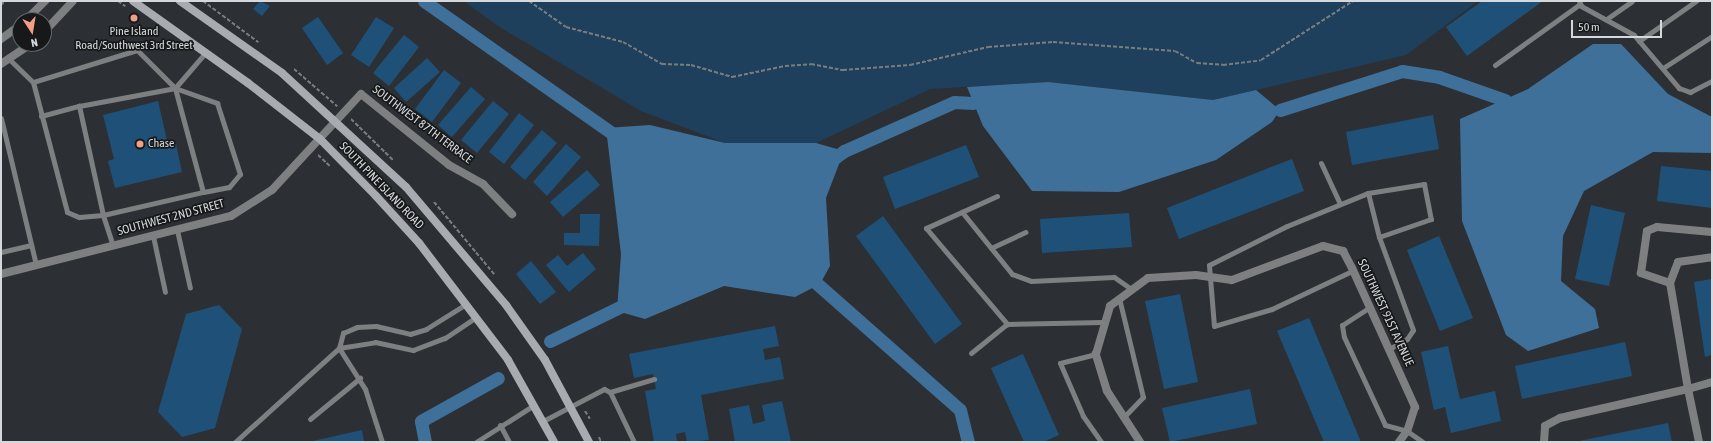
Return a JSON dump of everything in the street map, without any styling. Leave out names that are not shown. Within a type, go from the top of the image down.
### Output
[{"type":"main road","name":"SOUTH PINE ISLAND ROAD","points":[[133,1],[206,52],[320,139],[419,243],[476,317],[534,405],[554,442]]},
{"type":"main road","name":"SOUTH PINE ISLAND ROAD","points":[[180,1],[282,73],[338,120],[406,187],[460,247],[545,360],[571,405],[589,442]]},
{"type":"street","points":[[34,12],[45,1]]},
{"type":"street","points":[[52,23],[73,1]]},
{"type":"street","points":[[1,38],[12,30]]},
{"type":"street","points":[[1,64],[19,52]]},
{"type":"street","name":"SOUTHWEST 87TH TERRACE","points":[[338,120],[361,94],[449,165],[483,184],[512,214]]},
{"type":"street","name":"SOUTHWEST 2ND STREET","points":[[1,274],[177,230],[245,208],[272,190],[338,120]]},
{"type":"street","points":[[1670,283],[1641,273],[1647,231],[1657,227],[1712,232]]},
{"type":"street","name":"SOUTHWEST 91ST AVENUE","points":[[1140,442],[1107,391],[1096,354],[1103,322],[1118,297],[1148,278],[1208,276],[1232,280],[1323,246],[1343,251],[1354,270],[1415,407],[1407,431],[1399,442]]},
{"type":"street","points":[[1699,442],[1688,389],[1670,283],[1678,262],[1712,257]]},
{"type":"street","points":[[1544,442],[1545,426],[1560,418],[1688,389],[1712,382]]},
{"type":"lane","points":[[1608,18],[1632,1]]},
{"type":"lane","points":[[1639,41],[1696,1]]},
{"type":"lane","points":[[1495,65],[1580,3],[1608,18],[1639,41],[1679,88],[1690,92],[1712,81]]},
{"type":"lane","points":[[1663,68],[1712,36]]},
{"type":"lane","points":[[9,59],[32,82],[67,212],[78,217],[103,214],[229,187],[240,174],[217,103],[175,88],[137,50],[32,82]]},
{"type":"lane","points":[[41,116],[79,106],[175,88],[206,52]]},
{"type":"lane","points":[[175,88],[203,192]]},
{"type":"lane","points":[[79,106],[103,214],[113,246]]},
{"type":"lane","points":[[1,118],[36,265]]},
{"type":"lane","points":[[1321,163],[1340,204]]},
{"type":"lane","points":[[1354,270],[1272,309],[1214,326],[1208,276],[1209,265],[1219,258],[1368,193],[1424,184],[1431,219],[1379,237]]},
{"type":"lane","points":[[1368,193],[1379,237],[1413,330],[1407,339],[1389,349]]},
{"type":"lane","points":[[997,196],[926,228],[1007,324]]},
{"type":"lane","points":[[962,212],[1012,274],[1032,280],[1114,277],[1131,289]]},
{"type":"lane","points":[[177,230],[190,288]]},
{"type":"lane","points":[[991,248],[1026,232]]},
{"type":"lane","points":[[153,236],[165,292]]},
{"type":"lane","points":[[1,252],[31,245]]},
{"type":"lane","points":[[1118,297],[1143,398],[1124,417]]},
{"type":"lane","points":[[382,442],[360,378],[339,348],[343,333],[357,327],[376,326],[410,334],[426,329],[466,304]]},
{"type":"lane","points":[[1370,307],[1342,325],[1344,337],[1385,425],[1407,431],[1423,442]]},
{"type":"lane","points":[[235,442],[339,348],[374,342],[413,350],[445,338],[476,317]]},
{"type":"lane","points":[[970,353],[1007,324],[1103,322]]},
{"type":"lane","points":[[1096,354],[1060,363],[1083,416],[1100,442]]},
{"type":"lane","points":[[310,419],[360,378]]},
{"type":"lane","points":[[543,421],[596,390],[610,392],[654,379]]},
{"type":"lane","points":[[610,392],[634,442]]},
{"type":"lane","points":[[476,442],[500,425],[534,405]]},
{"type":"lane","points":[[500,425],[509,442]]},
{"type":"path","points":[[118,1],[129,10]]},
{"type":"path","points":[[529,1],[566,27],[623,42],[662,64],[691,65],[732,77],[785,66],[811,64],[843,70],[910,65],[988,47],[1053,42],[1175,51],[1197,63],[1223,65],[1261,60],[1353,1]]},
{"type":"path","points":[[311,148],[334,169]]},
{"type":"shaded area","points":[[464,1],[1478,1],[1406,55],[1213,100],[1048,82],[930,89],[816,143],[725,143],[641,111],[498,26]]},
{"type":"shaded area","points":[[1593,44],[1621,44],[1668,94],[1712,117],[1712,153],[1653,152],[1584,191],[1563,236],[1561,281],[1595,309],[1599,328],[1528,351],[1506,335],[1462,221],[1460,119],[1528,89]]},
{"type":"shaded area","points":[[1048,82],[1213,100],[1256,90],[1280,110],[1272,122],[1216,160],[1119,192],[1032,191],[983,126],[967,87]]},
{"type":"shaded area","points":[[650,125],[725,143],[816,143],[844,151],[826,198],[830,266],[820,284],[795,297],[724,286],[645,319],[617,311],[621,254],[606,128]]},
{"type":"building","points":[[260,1],[270,6],[262,16],[253,9]]},
{"type":"building","points":[[1482,1],[1543,1],[1467,56],[1446,27]]},
{"type":"building","points":[[318,17],[343,53],[327,65],[302,28]]},
{"type":"building","points":[[376,17],[394,28],[369,67],[351,55]]},
{"type":"building","points":[[404,35],[419,47],[389,86],[373,73]]},
{"type":"building","points":[[427,58],[440,72],[406,102],[394,88]]},
{"type":"building","points":[[444,70],[461,83],[432,122],[415,109]]},
{"type":"building","points":[[471,87],[485,99],[452,137],[438,125]]},
{"type":"building","name":"Chase","points":[[158,101],[168,145],[176,144],[182,172],[115,188],[108,161],[114,159],[103,115]]},
{"type":"building","points":[[493,101],[509,114],[477,153],[461,140]]},
{"type":"building","points":[[519,113],[534,125],[504,164],[489,152]]},
{"type":"building","points":[[1433,115],[1439,149],[1352,165],[1346,132]]},
{"type":"building","points":[[542,130],[557,143],[525,180],[510,167]]},
{"type":"building","points":[[566,144],[581,157],[547,196],[533,182]]},
{"type":"building","points":[[966,145],[979,177],[895,209],[883,177]]},
{"type":"building","points":[[1292,159],[1304,191],[1179,239],[1167,208]]},
{"type":"building","points":[[1661,166],[1712,171],[1712,208],[1657,201]]},
{"type":"building","points":[[587,170],[600,185],[563,217],[550,202]]},
{"type":"building","points":[[1591,205],[1625,213],[1609,286],[1575,279]]},
{"type":"building","points":[[1129,213],[1132,247],[1042,253],[1040,219]]},
{"type":"building","points":[[580,214],[600,214],[599,246],[564,245],[564,233],[580,233]]},
{"type":"building","points":[[883,216],[962,324],[935,344],[856,236]]},
{"type":"building","points":[[1439,236],[1473,318],[1440,331],[1407,250]]},
{"type":"building","points":[[583,253],[596,269],[569,292],[546,265],[558,255],[567,266]]},
{"type":"building","points":[[531,261],[556,292],[540,304],[516,274]]},
{"type":"building","points":[[1712,279],[1712,355],[1705,357],[1694,282]]},
{"type":"building","points":[[1180,294],[1198,382],[1164,389],[1145,301]]},
{"type":"building","points":[[219,305],[242,329],[215,428],[182,437],[158,412],[186,314]]},
{"type":"building","points":[[1309,318],[1361,442],[1324,442],[1277,331]]},
{"type":"building","points":[[775,326],[779,346],[763,349],[765,360],[780,357],[784,379],[701,395],[709,440],[687,442],[685,432],[676,434],[677,442],[654,442],[645,391],[656,389],[653,374],[634,378],[629,354]]},
{"type":"building","points":[[1625,342],[1632,376],[1522,399],[1515,366]]},
{"type":"building","points":[[1448,346],[1460,399],[1495,391],[1501,421],[1451,433],[1445,407],[1434,410],[1421,352]]},
{"type":"building","points":[[1023,354],[1059,435],[1043,442],[1024,442],[991,368]]},
{"type":"building","points":[[1250,389],[1257,424],[1170,442],[1162,408]]},
{"type":"building","points":[[782,401],[791,442],[735,442],[729,409],[749,405],[753,424],[765,421],[762,405]]},
{"type":"building","points":[[1668,423],[1672,442],[1579,442],[1579,441]]},
{"type":"building","points":[[362,430],[364,442],[313,442],[313,441]]},
{"type":"waterway","points":[[424,1],[619,138]]},
{"type":"waterway","points":[[1280,110],[1402,71],[1439,77],[1505,100]]},
{"type":"waterway","points":[[829,162],[844,151],[954,102],[973,103]]},
{"type":"waterway","points":[[806,274],[960,410],[968,442]]},
{"type":"waterway","points":[[550,341],[632,301]]},
{"type":"waterway","points":[[425,442],[421,421],[498,378]]},
{"type":"place","name":"Pine Island Road/Southwest 3rd Street","points":[[134,18]]},
{"type":"place","name":"Chase","points":[[140,144]]}]
